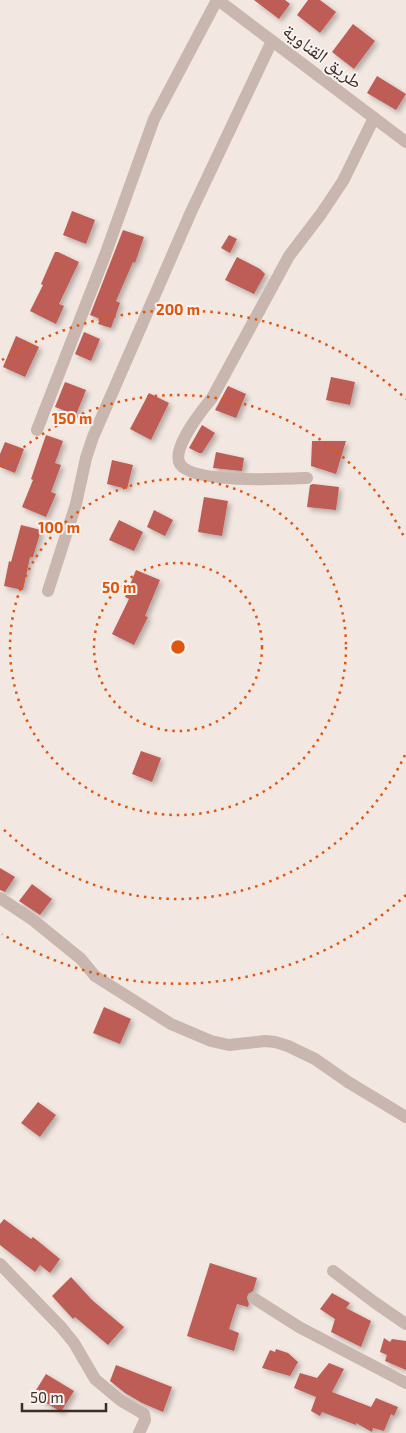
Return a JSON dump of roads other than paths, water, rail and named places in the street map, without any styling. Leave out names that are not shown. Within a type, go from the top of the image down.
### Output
[{"type":"street","name":"طريق القناوية","points":[[217,0],[406,142]]},
{"type":"street","points":[[37,430],[104,258],[154,119],[217,0]]},
{"type":"street","points":[[48,591],[76,504],[86,458],[94,437],[191,212],[272,41]]},
{"type":"street","points":[[307,478],[232,479],[209,476],[187,470],[180,465],[178,456],[182,443],[199,412],[212,398],[288,256],[321,214],[343,180],[374,118]]},
{"type":"street","points":[[0,898],[33,920],[80,959],[95,976],[171,1024],[211,1041],[229,1045],[265,1041],[288,1046],[315,1059],[348,1082],[406,1117]]},
{"type":"street","points":[[0,1264],[65,1332],[74,1343],[95,1379],[120,1400],[144,1414],[144,1420],[139,1433]]},
{"type":"street","points":[[333,1272],[406,1324]]},
{"type":"street","points":[[255,1299],[298,1327],[406,1384]]}]
